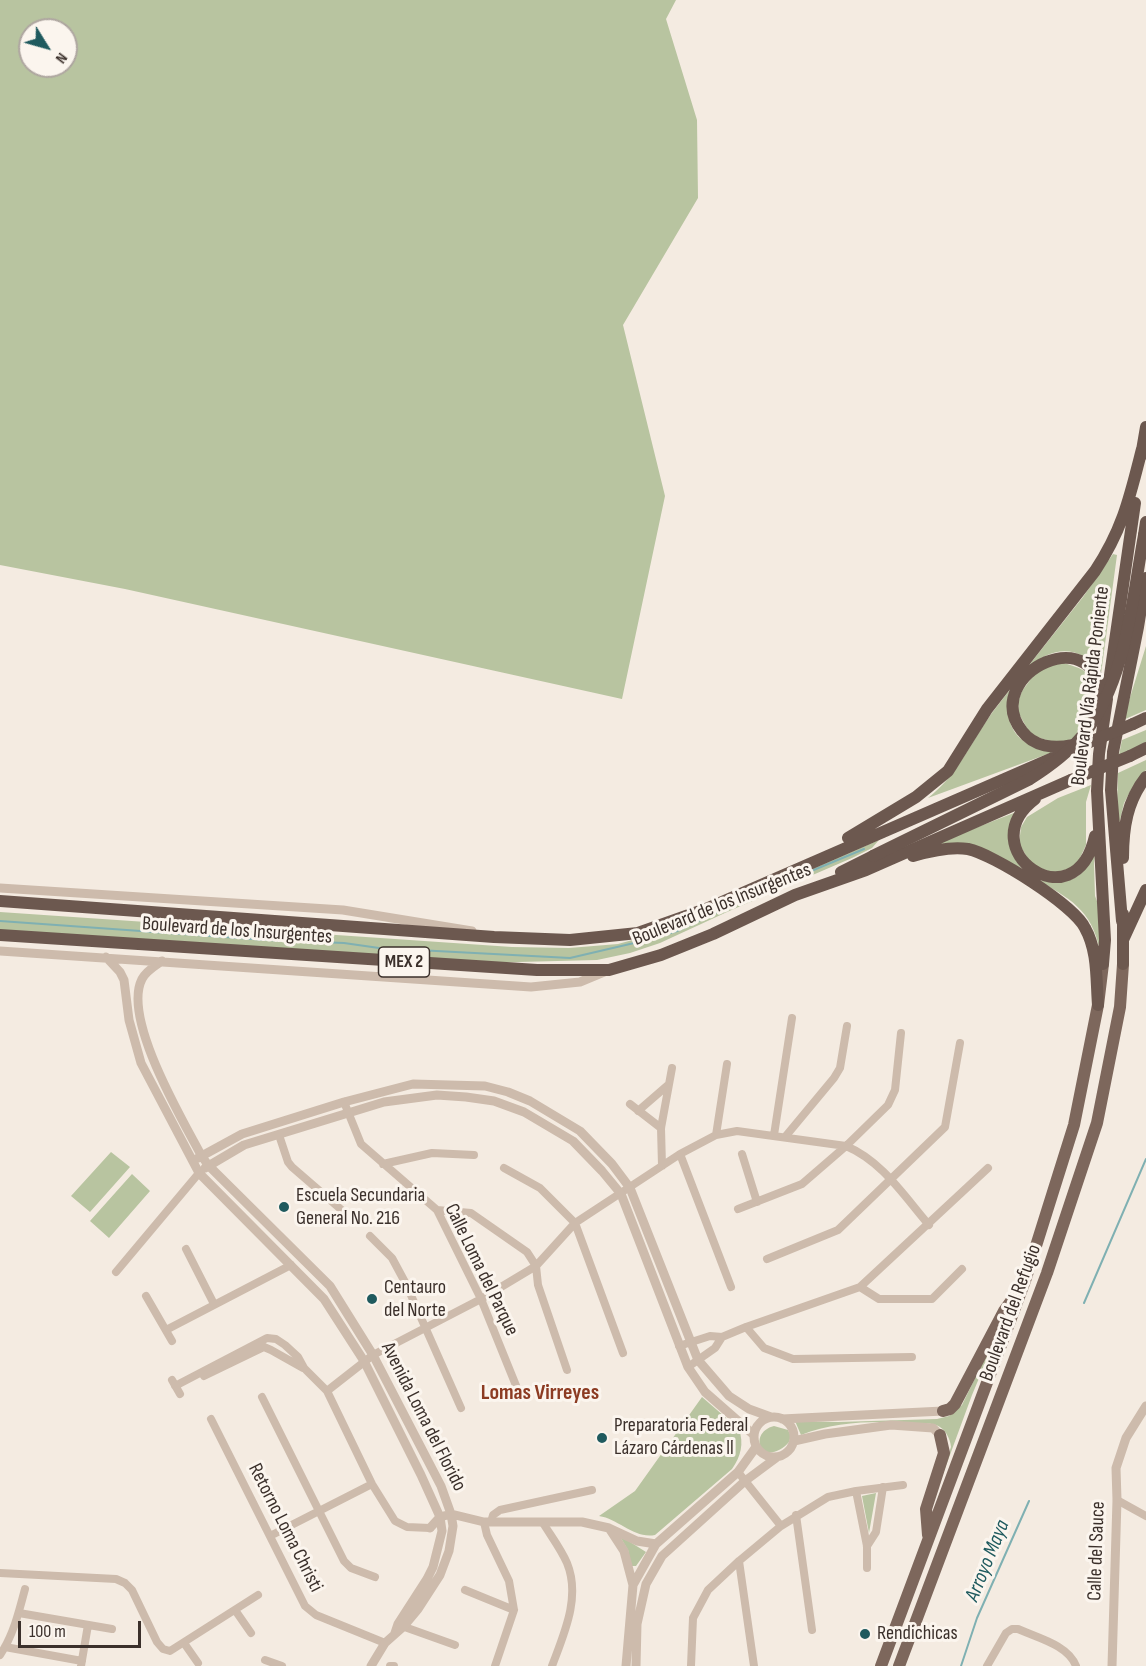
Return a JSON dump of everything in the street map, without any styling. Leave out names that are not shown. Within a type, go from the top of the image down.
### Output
[{"type":"highway","points":[[790,871],[883,819],[916,797],[948,771],[987,709],[1095,571],[1110,548],[1124,519],[1146,427]]},
{"type":"highway","name":"Boulevard Vía Rápida Poniente","points":[[1103,964],[1105,940],[1098,820],[1099,763],[1142,449]]},
{"type":"highway","points":[[795,896],[1030,779],[1053,764],[1083,736],[1101,708],[1116,669],[1145,529]]},
{"type":"highway","points":[[1123,964],[1122,921],[1111,790],[1116,733],[1146,578]]},
{"type":"highway","points":[[1131,662],[1146,629]]},
{"type":"highway","points":[[1062,750],[1029,738],[1018,725],[1014,713],[1014,699],[1021,683],[1032,670],[1046,661],[1058,658],[1074,659],[1093,672],[1101,690],[1103,728]]},
{"type":"highway","name":"Boulevard de los Insurgentes","points":[[0,901],[494,937],[570,940],[638,933],[706,909],[1062,750],[1091,742],[1146,718]]},
{"type":"highway","name":"Boulevard de los Insurgentes","points":[[0,935],[537,970],[609,970],[661,955],[713,934],[795,896],[866,870],[1146,748]]},
{"type":"highway","points":[[1122,921],[1126,822],[1133,796],[1146,777]]},
{"type":"highway","points":[[1053,788],[1028,804],[1016,824],[1015,847],[1028,867],[1050,877],[1068,874],[1078,869],[1092,851],[1098,820]]},
{"type":"highway","points":[[866,870],[915,855],[954,848],[975,851],[991,858],[1062,902],[1080,919],[1093,948],[1098,1005]]},
{"type":"highway","points":[[1123,942],[1146,890]]},
{"type":"main road","name":"Boulevard del Refugio","points":[[881,1666],[1024,1281],[1074,1125],[1098,1005],[1103,964]]},
{"type":"main road","name":"Boulevard del Refugio","points":[[899,1666],[1047,1273],[1097,1123],[1114,1040],[1123,964]]},
{"type":"main road","points":[[943,1411],[955,1404],[1004,1311],[1024,1281]]},
{"type":"main road","points":[[928,1540],[926,1509],[944,1453],[940,1435]]},
{"type":"street","points":[[0,888],[343,910],[422,921],[494,937]]},
{"type":"street","points":[[0,951],[531,987],[580,982],[609,970]]},
{"type":"street","name":"Avenida Loma del Florido","points":[[106,957],[124,980],[129,1020],[136,1050],[199,1173],[324,1299],[364,1361],[440,1518],[442,1531],[437,1555],[427,1579],[399,1628]]},
{"type":"street","name":"Avenida Loma del Florido","points":[[162,961],[150,969],[142,979],[139,991],[140,1018],[147,1044],[201,1155],[208,1165],[330,1286],[373,1355],[441,1486],[452,1514],[453,1526],[449,1551],[440,1575],[418,1609],[385,1643],[371,1666]]},
{"type":"street","points":[[774,1135],[792,1018]]},
{"type":"street","points":[[784,1137],[840,1068],[846,1026]]},
{"type":"street","points":[[738,1209],[802,1184],[888,1105],[895,1090],[901,1034]]},
{"type":"street","points":[[767,1259],[838,1230],[945,1127],[960,1043]]},
{"type":"street","points":[[716,1135],[727,1064]]},
{"type":"street","points":[[662,1166],[662,1128],[672,1068]]},
{"type":"street","points":[[193,1162],[201,1155],[242,1134],[344,1102],[413,1084],[485,1086],[508,1092],[530,1101],[580,1131],[612,1164],[630,1188],[698,1360],[729,1395],[749,1409],[777,1418],[793,1430],[794,1441],[788,1452],[745,1481],[662,1556],[646,1584],[637,1624],[636,1666]]},
{"type":"street","points":[[638,1111],[668,1085]]},
{"type":"street","points":[[116,1272],[199,1173],[208,1165],[244,1145],[384,1102],[437,1095],[466,1096],[494,1101],[524,1112],[573,1142],[621,1194],[688,1367],[705,1392],[754,1435]]},
{"type":"street","name":"Calle Loma del Parque","points":[[344,1102],[361,1144],[437,1210],[481,1299],[517,1388]]},
{"type":"street","points":[[630,1104],[662,1128]]},
{"type":"street","points":[[169,1116],[178,1110]]},
{"type":"street","points":[[327,1391],[373,1355],[481,1299],[536,1266],[575,1223],[681,1154],[716,1135],[736,1131],[846,1146],[860,1152],[873,1162],[929,1225]]},
{"type":"street","points":[[279,1136],[292,1167],[344,1212]]},
{"type":"street","points":[[383,1164],[432,1153],[474,1155]]},
{"type":"street","points":[[681,1154],[731,1287]]},
{"type":"street","points":[[742,1154],[758,1202]]},
{"type":"street","points":[[504,1168],[540,1188],[575,1223],[623,1353]]},
{"type":"street","points":[[679,1346],[710,1336],[722,1337],[860,1287],[988,1168]]},
{"type":"street","points":[[437,1210],[471,1213],[527,1252],[536,1266],[538,1285],[567,1370]]},
{"type":"street","points":[[370,1236],[392,1258],[461,1408]]},
{"type":"street","points":[[186,1249],[214,1304]]},
{"type":"street","points":[[166,1330],[291,1265]]},
{"type":"street","points":[[860,1287],[879,1299],[932,1299],[962,1269]]},
{"type":"street","points":[[146,1296],[172,1341]]},
{"type":"street","points":[[747,1327],[764,1348],[793,1359],[912,1357]]},
{"type":"street","points":[[688,1367],[715,1348],[722,1337]]},
{"type":"street","points":[[304,1368],[264,1347],[176,1387],[267,1338],[276,1340],[298,1357],[304,1368],[327,1391],[372,1484],[395,1521],[407,1527],[442,1531],[470,1518]]},
{"type":"street","points":[[262,1397],[344,1561],[351,1568],[375,1577]]},
{"type":"street","name":"Calle del Sauce","points":[[1112,1666],[1118,1500],[1116,1468],[1126,1438],[1146,1406]]},
{"type":"street","points":[[776,1458],[764,1456],[756,1447],[754,1435],[760,1423],[777,1418],[943,1411]]},
{"type":"street","name":"Retorno Loma Christi","points":[[211,1419],[305,1606],[316,1615],[385,1643]]},
{"type":"street","points":[[794,1441],[825,1434],[891,1425],[933,1428],[940,1435]]},
{"type":"street","points":[[633,1585],[656,1544],[738,1472],[756,1447]]},
{"type":"street","points":[[738,1472],[781,1526]]},
{"type":"street","points":[[270,1536],[372,1484]]},
{"type":"street","points":[[691,1666],[693,1618],[708,1590],[739,1561],[796,1515],[828,1497],[903,1485]]},
{"type":"street","points":[[867,1546],[876,1532],[883,1487]]},
{"type":"street","points":[[495,1666],[514,1610],[509,1581],[487,1535],[488,1522],[500,1510],[592,1491]]},
{"type":"street","points":[[856,1491],[867,1546],[867,1568]]},
{"type":"street","points":[[1118,1500],[1146,1515]]},
{"type":"street","points":[[430,1528],[440,1518],[452,1514],[488,1522],[582,1522],[609,1528],[637,1540],[656,1544]]},
{"type":"street","points":[[796,1515],[812,1630]]},
{"type":"street","points":[[543,1523],[567,1563],[572,1582],[570,1616],[552,1666]]},
{"type":"street","points":[[609,1528],[624,1551],[633,1585],[626,1666]]},
{"type":"street","points":[[739,1561],[754,1666]]},
{"type":"street","points":[[0,1573],[116,1579],[125,1583],[132,1590],[157,1642],[163,1649],[170,1651],[258,1595]]},
{"type":"street","points":[[0,1655],[19,1613],[25,1589]]},
{"type":"street","points":[[465,1590],[514,1610]]},
{"type":"street","points":[[235,1610],[251,1633]]},
{"type":"street","points":[[19,1613],[111,1629]]},
{"type":"street","points":[[5,1647],[81,1663],[88,1625]]},
{"type":"street","points":[[399,1628],[455,1645]]},
{"type":"street","points":[[987,1666],[1006,1633],[1012,1629],[1018,1629],[1065,1650],[1073,1658],[1076,1666]]},
{"type":"street","points":[[184,1643],[198,1663]]},
{"type":"street","points":[[265,1660],[282,1666]]},
{"type":"green space","points":[[0,0],[676,0],[666,19],[697,120],[698,198],[623,325],[665,496],[622,699],[125,589],[0,565]]},
{"type":"green space","points":[[1113,554],[1117,555],[1101,674],[1084,657],[1065,651],[1045,656],[1026,669],[1083,597]]},
{"type":"green space","points":[[1146,646],[1146,710],[1123,720]]},
{"type":"green space","points":[[1060,662],[1088,674],[1097,704],[1076,737],[1059,744],[1031,735],[1019,714],[1018,702],[1022,691],[1037,671]]},
{"type":"green space","points":[[1017,681],[1009,710],[1013,730],[1031,745],[1053,752],[928,798],[946,781],[960,763],[989,717]]},
{"type":"green space","points":[[1146,730],[1146,743],[1119,755],[1122,740]]},
{"type":"green space","points":[[1146,760],[1146,770],[1124,803],[1116,837],[1118,773]]},
{"type":"green space","points":[[1091,785],[1086,802],[1086,845],[1079,860],[1071,868],[1054,873],[1032,865],[1019,844],[1021,827],[1027,817],[1058,798]]},
{"type":"green space","points":[[1019,811],[1012,834],[1011,847],[1022,869],[997,856],[929,846]]},
{"type":"green space","points":[[879,840],[872,848],[852,858],[660,943],[630,953],[597,960],[479,963],[0,931],[0,912],[512,947],[569,948],[618,944],[680,926]]},
{"type":"green space","points":[[1096,848],[1095,896],[1100,909],[1100,951],[1091,925],[1077,906],[1035,879],[1057,882],[1074,878],[1081,874],[1092,859]]},
{"type":"green space","points":[[111,1152],[130,1167],[90,1212],[71,1196]]},
{"type":"green space","points":[[132,1174],[150,1191],[109,1238],[90,1221]]},
{"type":"green space","points":[[1002,1323],[972,1395],[929,1512],[951,1447],[950,1440],[939,1426],[921,1423],[856,1423],[814,1430],[801,1435],[795,1421],[937,1419],[949,1416],[962,1405]]},
{"type":"green space","points":[[702,1397],[739,1429],[741,1450],[732,1469],[655,1535],[633,1532],[599,1516],[635,1491]]},
{"type":"green space","points":[[774,1426],[788,1430],[791,1436],[789,1442],[778,1450],[765,1452],[760,1444],[760,1436]]},
{"type":"green space","points":[[876,1493],[869,1533],[862,1496]]},
{"type":"green space","points":[[619,1535],[646,1552],[636,1566],[631,1566],[628,1550]]},
{"type":"waterway","points":[[0,921],[267,940],[344,943],[379,948],[570,958],[677,931],[744,899],[864,849]]},
{"type":"waterway","name":"Arroyo Maya","points":[[1084,1303],[1146,1159]]},
{"type":"waterway","name":"Arroyo Maya","points":[[961,1666],[977,1618],[1029,1501]]},
{"type":"place","name":"Escuela Secundaria General No. 216","points":[[284,1207]]},
{"type":"place","name":"Centauro del Norte","points":[[372,1299]]},
{"type":"place","name":"Preparatoria Federal Lázaro Cárdenas ll","points":[[602,1438]]},
{"type":"place","name":"Rendichicas","points":[[865,1634]]},
{"type":"district","name":"Lomas Virreyes","points":[[540,1393]]}]
